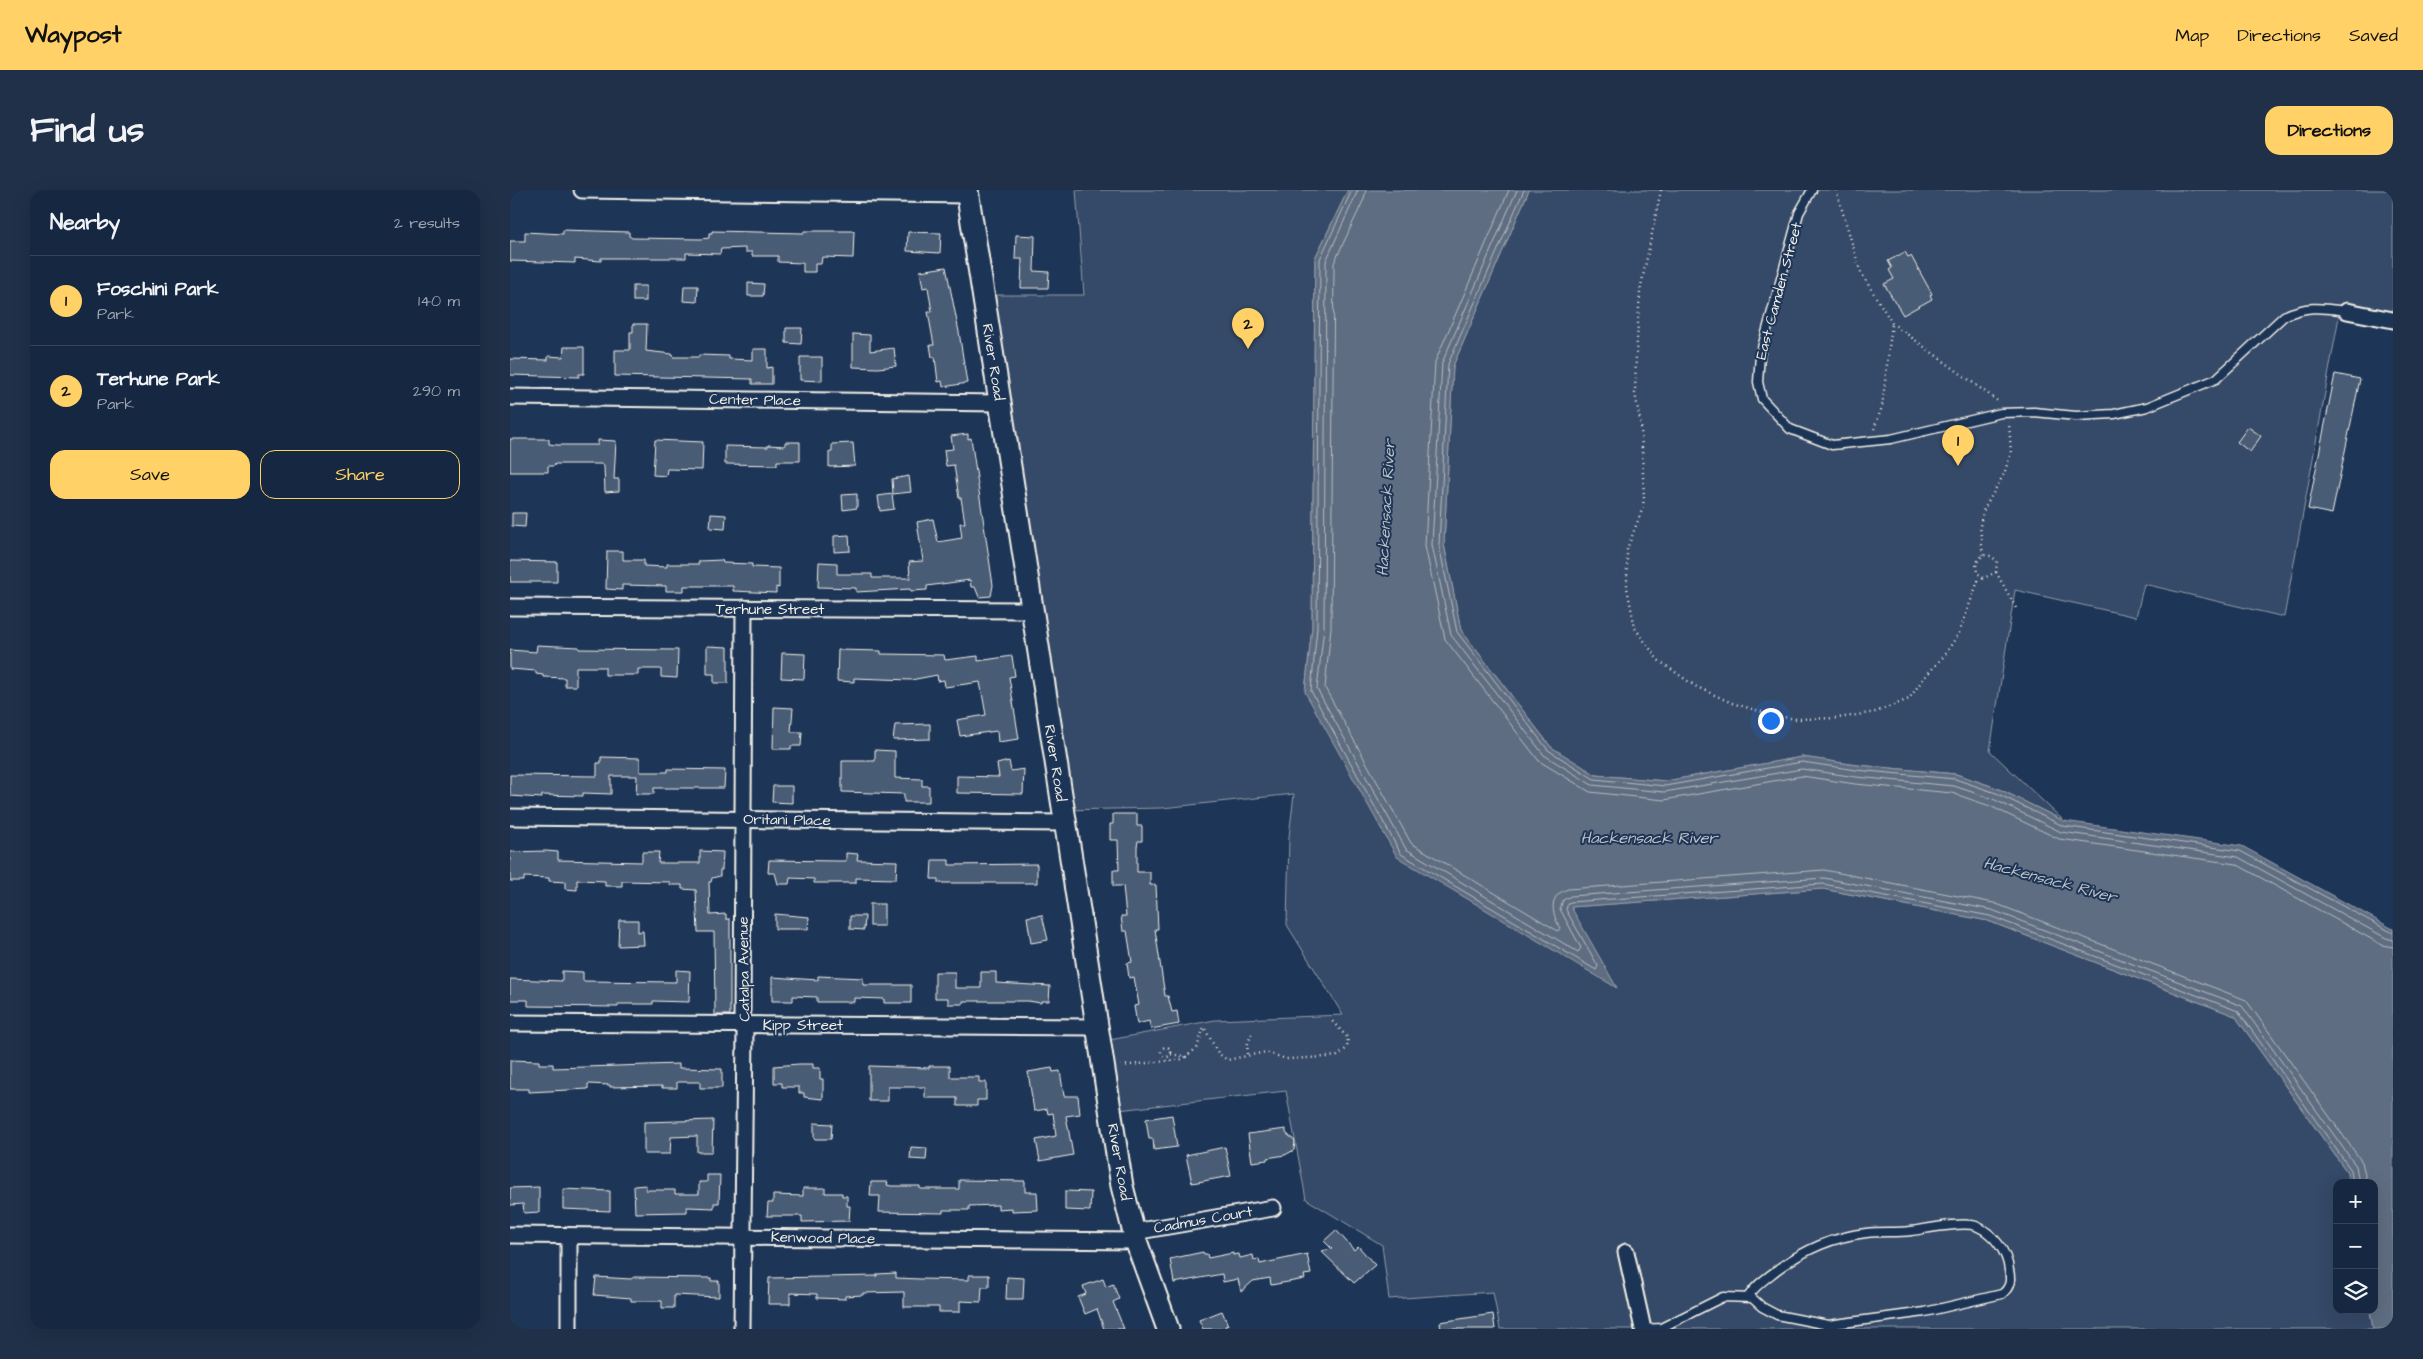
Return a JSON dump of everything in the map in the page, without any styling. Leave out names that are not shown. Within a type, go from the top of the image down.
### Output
[{"type":"main road","name":"River Road","points":[[967,192],[1122,1186],[1135,1236],[1168,1329]]},
{"type":"street","points":[[582,190],[967,192]]},
{"type":"street","name":"East Camden Street","points":[[2347,311],[2393,320]]},
{"type":"street","name":"Center Place","points":[[510,397],[1000,403]]},
{"type":"street","name":"Terhune Street","points":[[510,607],[1031,610]]},
{"type":"street","name":"Catalpa Avenue","points":[[742,1329],[746,1030],[742,1024],[744,608]]},
{"type":"street","name":"Oritani Place","points":[[510,818],[1064,823]]},
{"type":"street","name":"Kipp Street","points":[[510,1022],[1097,1027]]},
{"type":"street","name":"Cadmus Court","points":[[1135,1236],[1273,1208]]},
{"type":"street","name":"Kenwood Place","points":[[510,1235],[743,1237],[1135,1236]]},
{"type":"street","points":[[569,1236],[569,1329]]},
{"type":"street","points":[[1626,1252],[1643,1329]]},
{"type":"lane","name":"East Camden Street","points":[[1812,190],[1799,213],[1760,355],[1758,382],[1762,399],[1790,430],[1832,445],[1865,443],[2012,413],[2076,416],[2114,414],[2147,407],[2216,379],[2284,316],[2296,310],[2310,307],[2347,311]]},
{"type":"lane","points":[[1643,1329],[1661,1328],[1723,1297],[1748,1297],[1777,1315],[1828,1325],[1925,1312],[2002,1294],[2007,1290],[2011,1279],[2006,1258],[1991,1235],[1974,1225],[1935,1227],[1900,1233],[1866,1233],[1828,1242],[1790,1261],[1764,1279],[1748,1297]]},
{"type":"path","points":[[1661,190],[1640,291],[1635,393],[1642,426],[1644,499],[1642,510],[1627,549],[1627,588],[1630,611],[1635,628],[1646,646],[1658,660],[1695,686],[1751,709],[1796,719],[1838,718],[1868,713],[1894,706],[1910,699],[1916,693],[1919,684],[1944,656],[1959,633],[1974,588],[1983,577]]},
{"type":"path","points":[[1836,190],[1861,273],[1892,323],[2012,413],[2011,453],[2004,474],[1983,511],[1980,526],[1983,556]]},
{"type":"path","points":[[1865,443],[1877,424],[1882,407],[1892,323]]},
{"type":"path","points":[[1983,556],[1994,558],[1998,565],[1996,572],[1990,577],[1983,577],[1977,573],[1975,566],[1977,560],[1983,556]]},
{"type":"path","points":[[1996,572],[2016,608]]},
{"type":"path","points":[[1103,1068],[1179,1061],[1187,1057],[1199,1044],[1204,1027],[1224,1059],[1231,1060],[1247,1054],[1266,1052],[1286,1059],[1337,1056],[1347,1048],[1348,1038],[1330,1019]]},
{"type":"path","points":[[1247,1054],[1248,1042],[1252,1034]]},
{"type":"path","points":[[1164,1062],[1163,1049],[1169,1048],[1171,1054]]},
{"type":"path","points":[[1165,1057],[1171,1054],[1187,1057]]},
{"type":"shaded area","points":[[1076,190],[1348,190],[1315,258],[1312,627],[1305,691],[1616,987],[1570,907],[1823,889],[1988,921],[2235,1016],[2347,1172],[2348,1179],[2333,1179],[2333,1314],[2371,1314],[2373,1329],[1500,1329],[1493,1292],[1389,1299],[1382,1245],[1306,1199],[1286,1091],[1110,1111],[1099,1042],[1215,1020],[1343,1015],[1287,925],[1289,837],[1294,794],[1162,808],[1062,810],[983,295],[1084,295]]},
{"type":"shaded area","points":[[1529,190],[2393,190],[2393,320],[2340,311],[2284,617],[2144,584],[2136,617],[2015,590],[1990,751],[2064,821],[1997,788],[1956,774],[1857,765],[1802,757],[1666,781],[1596,775],[1551,747],[1461,630],[1444,544],[1453,366]]},
{"type":"water","name":"Hackensack River","points":[[1348,190],[1529,190],[1453,366],[1444,544],[1461,630],[1551,747],[1596,775],[1666,781],[1802,757],[1857,765],[1956,774],[1997,788],[2064,821],[2242,846],[2393,929],[2393,1329],[2373,1329],[2371,1314],[2378,1314],[2378,1179],[2348,1179],[2347,1172],[2235,1016],[1988,921],[1823,889],[1571,907],[1617,988],[1397,857],[1305,692],[1312,627],[1315,258]]},
{"type":"building","points":[[563,230],[629,232],[629,236],[632,238],[701,239],[709,238],[709,233],[712,233],[712,231],[804,233],[804,231],[854,231],[853,258],[822,257],[821,264],[815,264],[815,272],[803,272],[803,263],[778,262],[778,256],[752,256],[752,252],[745,252],[745,248],[721,249],[720,254],[686,253],[686,258],[601,258],[601,261],[575,259],[575,263],[510,261],[510,241],[525,241],[525,232],[563,234]]},
{"type":"building","points":[[908,232],[941,233],[940,253],[907,251]]},
{"type":"building","points":[[1016,235],[1035,236],[1034,271],[1049,272],[1048,288],[1021,288],[1022,259],[1015,259]]},
{"type":"building","points":[[1905,252],[1908,257],[1911,256],[1932,294],[1930,295],[1932,299],[1903,315],[1884,284],[1894,279],[1889,270],[1892,268],[1888,261]]},
{"type":"building","points":[[946,267],[967,383],[943,387],[942,381],[938,382],[935,357],[932,357],[930,345],[934,345],[928,312],[932,312],[928,287],[923,288],[920,271]]},
{"type":"building","points":[[748,283],[764,284],[763,296],[748,296]]},
{"type":"building","points":[[633,286],[646,286],[646,301],[633,301]]},
{"type":"building","points":[[684,286],[698,286],[697,302],[683,301]]},
{"type":"building","points":[[633,324],[647,324],[646,351],[672,354],[673,357],[699,357],[699,355],[729,356],[729,359],[753,360],[753,349],[767,349],[767,368],[772,367],[772,384],[752,384],[752,379],[615,376],[615,350],[630,350],[630,332],[633,332]]},
{"type":"building","points":[[786,328],[802,328],[801,344],[786,343]]},
{"type":"building","points":[[853,334],[870,335],[870,351],[894,348],[896,366],[878,368],[853,367]]},
{"type":"building","points":[[564,347],[584,347],[584,374],[579,374],[579,377],[510,375],[510,359],[548,360],[548,356],[563,357]]},
{"type":"building","points":[[800,357],[822,357],[822,381],[800,380]]},
{"type":"building","points":[[2335,374],[2360,379],[2332,514],[2308,509]]},
{"type":"building","points":[[2248,427],[2261,436],[2250,452],[2237,442]]},
{"type":"building","points":[[968,434],[968,439],[971,438],[993,585],[991,596],[979,597],[975,587],[971,587],[970,580],[927,586],[927,590],[911,591],[910,589],[856,592],[856,588],[818,587],[819,562],[837,563],[837,574],[872,574],[872,578],[910,578],[909,562],[923,561],[917,522],[933,519],[938,542],[962,538],[960,523],[965,523],[961,498],[959,498],[954,465],[946,466],[944,450],[953,449],[951,436]]},
{"type":"building","points":[[510,439],[549,439],[549,444],[557,445],[598,445],[598,440],[616,441],[614,479],[619,479],[619,491],[605,492],[604,466],[601,464],[555,464],[554,466],[548,466],[548,472],[510,472]]},
{"type":"building","points":[[655,440],[703,442],[702,470],[667,469],[666,476],[653,475]]},
{"type":"building","points":[[785,442],[800,442],[800,461],[777,461],[777,465],[725,464],[725,446],[785,446]]},
{"type":"building","points":[[853,443],[855,466],[829,467],[829,452],[832,452],[832,444]]},
{"type":"building","points":[[909,476],[911,492],[893,494],[892,479]]},
{"type":"building","points":[[857,494],[857,508],[843,510],[842,495]]},
{"type":"building","points":[[892,494],[894,509],[880,511],[878,496]]},
{"type":"building","points":[[512,513],[526,513],[525,527],[512,526]]},
{"type":"building","points":[[711,514],[726,515],[725,529],[710,528]]},
{"type":"building","points":[[849,535],[850,551],[834,552],[834,536]]},
{"type":"building","points":[[607,551],[623,551],[623,560],[644,560],[644,566],[667,567],[667,564],[699,564],[699,561],[722,560],[723,563],[752,564],[752,567],[779,568],[779,588],[776,587],[776,593],[733,591],[733,586],[684,586],[684,591],[666,591],[666,586],[622,585],[622,590],[606,589]]},
{"type":"building","points":[[510,561],[557,562],[557,582],[510,582]]},
{"type":"building","points":[[537,645],[579,647],[579,649],[678,650],[677,678],[661,677],[661,669],[638,669],[638,675],[605,675],[605,667],[576,667],[576,686],[565,686],[565,678],[543,677],[543,675],[536,674],[536,671],[510,669],[510,650],[536,652]]},
{"type":"building","points":[[707,646],[728,647],[728,683],[714,683],[714,674],[707,674]]},
{"type":"building","points":[[838,650],[881,651],[881,654],[944,655],[945,660],[978,656],[978,661],[1012,656],[1015,676],[1009,677],[1019,739],[998,742],[997,731],[960,736],[957,720],[986,715],[980,682],[945,687],[944,680],[938,681],[937,675],[911,680],[854,678],[854,682],[837,681]]},
{"type":"building","points":[[782,653],[805,654],[804,679],[781,678]]},
{"type":"building","points":[[774,707],[793,708],[791,732],[802,732],[801,746],[791,746],[791,749],[773,749]]},
{"type":"building","points":[[930,724],[930,739],[893,740],[895,725]]},
{"type":"building","points":[[875,750],[895,751],[895,778],[922,779],[922,786],[929,786],[929,802],[904,802],[904,794],[842,792],[842,761],[875,761]]},
{"type":"building","points":[[601,757],[640,758],[640,772],[668,772],[668,769],[725,770],[724,788],[654,788],[654,794],[636,794],[637,776],[611,776],[611,794],[583,793],[583,796],[542,795],[542,798],[510,796],[510,775],[597,776],[597,763],[601,763]]},
{"type":"building","points":[[1009,761],[1011,771],[1024,769],[1023,794],[957,793],[957,776],[999,777],[997,764]]},
{"type":"building","points":[[773,786],[792,786],[792,803],[772,802]]},
{"type":"building","points":[[1113,814],[1137,814],[1137,826],[1142,826],[1142,841],[1138,841],[1137,847],[1137,872],[1150,872],[1150,885],[1156,885],[1158,929],[1155,929],[1165,996],[1168,996],[1172,1012],[1177,1011],[1179,1024],[1151,1029],[1149,1021],[1137,1024],[1134,1006],[1139,1005],[1134,977],[1129,978],[1127,963],[1132,962],[1127,931],[1123,931],[1121,916],[1126,916],[1123,886],[1113,886],[1113,870],[1119,870],[1118,840],[1110,840],[1110,824],[1113,824]]},
{"type":"building","points":[[700,851],[723,852],[720,876],[712,878],[711,882],[709,882],[710,915],[726,914],[726,919],[730,919],[730,1015],[715,1015],[714,932],[698,932],[696,890],[682,889],[682,885],[670,885],[670,882],[622,881],[622,886],[605,886],[605,881],[577,880],[577,890],[565,889],[565,882],[549,881],[549,878],[524,877],[524,881],[510,881],[510,852],[558,852],[558,860],[642,862],[642,852],[659,852],[658,863],[700,863]]},
{"type":"building","points":[[846,853],[858,854],[857,860],[897,861],[896,879],[856,878],[856,883],[814,883],[814,879],[790,878],[789,884],[778,884],[775,873],[768,873],[769,860],[846,861]]},
{"type":"building","points":[[932,860],[949,860],[949,865],[1037,864],[1037,883],[938,883],[938,879],[931,879]]},
{"type":"building","points":[[870,904],[884,904],[884,926],[870,926]]},
{"type":"building","points":[[775,914],[809,917],[808,929],[775,929]]},
{"type":"building","points":[[1042,915],[1048,940],[1031,943],[1027,917]]},
{"type":"building","points":[[850,916],[865,916],[864,930],[850,929]]},
{"type":"building","points":[[619,920],[638,920],[638,932],[643,931],[644,945],[618,946]]},
{"type":"building","points":[[676,970],[690,971],[689,1002],[653,1001],[653,1004],[618,1004],[618,1007],[528,1006],[528,1000],[510,1000],[510,979],[562,981],[562,971],[583,972],[583,981],[676,982]]},
{"type":"building","points":[[935,972],[955,972],[955,988],[981,988],[981,972],[996,972],[996,983],[1050,986],[1049,1001],[1041,1001],[1041,1003],[1028,1001],[963,1001],[963,1004],[948,1004],[948,998],[935,998]]},
{"type":"building","points":[[818,976],[863,978],[863,985],[911,985],[911,1003],[884,1003],[884,999],[854,998],[854,1002],[817,1002],[817,997],[793,996],[793,1001],[772,1001],[772,977],[818,980]]},
{"type":"building","points":[[510,1060],[539,1061],[539,1064],[553,1064],[553,1068],[679,1064],[679,1068],[722,1069],[722,1088],[700,1088],[700,1082],[677,1082],[677,1088],[662,1088],[662,1086],[610,1087],[610,1085],[588,1084],[588,1089],[529,1092],[529,1089],[510,1089]]},
{"type":"building","points":[[813,1064],[813,1068],[820,1068],[820,1079],[823,1079],[823,1099],[804,1097],[804,1093],[799,1093],[799,1087],[782,1087],[782,1083],[774,1083],[774,1066]]},
{"type":"building","points":[[869,1066],[929,1068],[929,1066],[950,1066],[950,1077],[979,1077],[979,1082],[986,1082],[986,1100],[977,1100],[977,1106],[957,1106],[957,1098],[925,1098],[925,1087],[888,1087],[888,1101],[869,1101]]},
{"type":"building","points":[[1052,1068],[1053,1072],[1060,1071],[1064,1096],[1078,1096],[1080,1114],[1066,1116],[1073,1155],[1040,1161],[1036,1140],[1056,1136],[1053,1113],[1048,1114],[1047,1109],[1034,1111],[1028,1072]]},
{"type":"building","points":[[1172,1115],[1177,1147],[1154,1150],[1153,1139],[1149,1139],[1146,1119]]},
{"type":"building","points":[[713,1120],[712,1152],[697,1152],[697,1136],[671,1137],[670,1154],[644,1154],[644,1122]]},
{"type":"building","points":[[814,1123],[832,1124],[831,1139],[814,1139]]},
{"type":"building","points":[[1286,1129],[1286,1133],[1295,1141],[1294,1150],[1285,1155],[1252,1162],[1248,1134]]},
{"type":"building","points":[[911,1147],[927,1148],[926,1160],[910,1159]]},
{"type":"building","points":[[1225,1147],[1231,1176],[1192,1183],[1186,1155]]},
{"type":"building","points":[[707,1175],[720,1175],[719,1203],[714,1203],[714,1208],[687,1207],[687,1212],[635,1213],[634,1186],[646,1185],[646,1190],[675,1190],[675,1194],[699,1194],[699,1182],[707,1182]]},
{"type":"building","points":[[959,1180],[1025,1181],[1025,1192],[1037,1192],[1038,1210],[1012,1211],[1012,1208],[998,1209],[998,1205],[969,1206],[969,1210],[943,1210],[943,1213],[879,1212],[880,1196],[870,1196],[871,1182],[888,1182],[887,1185],[891,1186],[920,1186],[920,1189],[959,1189]]},
{"type":"building","points":[[539,1187],[539,1212],[524,1213],[523,1204],[510,1205],[510,1188]]},
{"type":"building","points":[[803,1188],[825,1188],[825,1193],[842,1193],[842,1196],[847,1196],[847,1206],[850,1206],[849,1221],[802,1222],[802,1216],[767,1216],[768,1203],[773,1203],[773,1195],[803,1196]]},
{"type":"building","points":[[563,1189],[610,1191],[610,1211],[563,1209]]},
{"type":"building","points":[[1065,1191],[1091,1192],[1090,1211],[1065,1210]]},
{"type":"building","points":[[1336,1230],[1354,1250],[1358,1246],[1375,1265],[1354,1283],[1321,1251],[1332,1249],[1324,1241]]},
{"type":"building","points":[[1203,1252],[1207,1254],[1208,1258],[1233,1253],[1233,1255],[1239,1254],[1240,1258],[1253,1255],[1254,1260],[1259,1259],[1260,1264],[1307,1254],[1311,1274],[1304,1275],[1305,1279],[1271,1285],[1270,1278],[1253,1281],[1241,1292],[1238,1279],[1223,1282],[1222,1274],[1174,1283],[1170,1259]]},
{"type":"building","points":[[896,1273],[896,1278],[920,1279],[969,1280],[969,1275],[989,1275],[989,1287],[982,1287],[981,1302],[960,1301],[960,1312],[939,1312],[939,1307],[904,1307],[904,1292],[863,1293],[863,1295],[845,1296],[845,1299],[817,1298],[817,1294],[790,1293],[790,1304],[768,1304],[769,1278],[877,1276],[877,1274]]},
{"type":"building","points":[[596,1277],[631,1279],[634,1277],[711,1278],[711,1281],[719,1281],[719,1297],[674,1295],[674,1308],[662,1308],[662,1301],[631,1301],[631,1298],[594,1295]]},
{"type":"building","points":[[1007,1277],[1024,1278],[1023,1299],[1006,1299]]},
{"type":"building","points":[[1103,1279],[1106,1287],[1113,1284],[1119,1299],[1113,1302],[1124,1329],[1104,1329],[1097,1309],[1085,1314],[1078,1297],[1086,1294],[1083,1286]]},
{"type":"building","points":[[1222,1311],[1228,1325],[1225,1326],[1227,1329],[1203,1329],[1199,1320]]},
{"type":"building","points":[[1493,1314],[1495,1329],[1441,1329],[1440,1322]]},
{"type":"place","name":"Terhune Park","points":[[1248,349]]},
{"type":"place","name":"Foschini Park","points":[[1958,466]]}]
